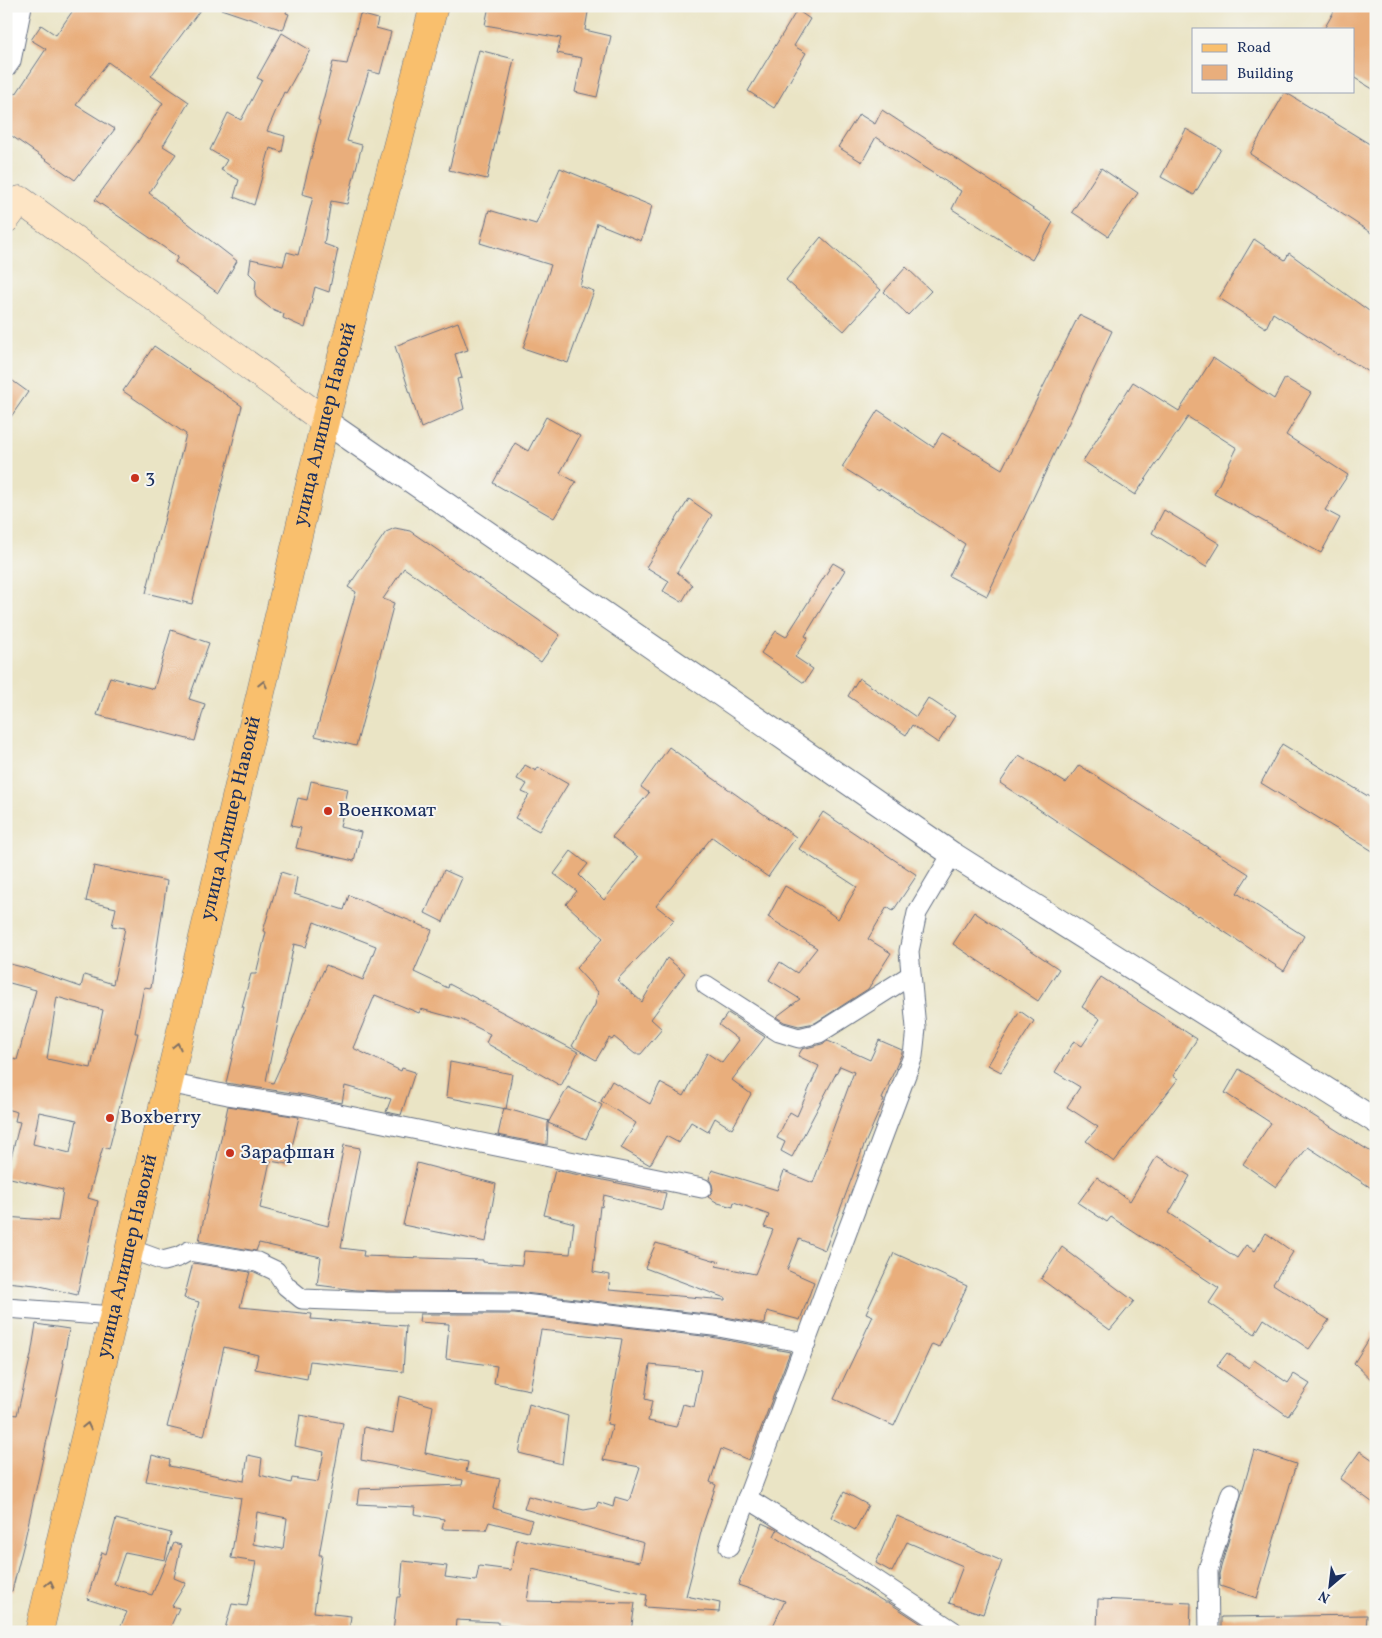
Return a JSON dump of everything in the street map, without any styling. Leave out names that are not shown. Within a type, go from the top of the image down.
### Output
[{"type":"main road","name":"улица Алишер Навоий","points":[[39,1632],[325,421],[434,6]]},
{"type":"main road","points":[[11,202],[325,421]]},
{"type":"street","points":[[6,68],[11,61],[22,6]]},
{"type":"street","points":[[325,421],[952,854],[1376,1121]]},
{"type":"street","points":[[729,1547],[912,1056],[916,1028],[909,951],[917,914],[952,854]]},
{"type":"street","points":[[706,985],[779,1032],[799,1038],[819,1033],[911,975]]},
{"type":"street","points":[[168,1083],[228,1096],[300,1106],[702,1188]]},
{"type":"street","points":[[130,1249],[163,1261],[178,1257],[189,1251],[257,1262],[276,1271],[286,1286],[302,1299],[515,1303],[713,1326],[806,1343]]},
{"type":"street","points":[[6,1308],[113,1316]]},
{"type":"street","points":[[1209,1632],[1208,1570],[1231,1493]]},
{"type":"street","points":[[747,1498],[832,1551],[953,1631]]},
{"type":"building","points":[[76,6],[203,6],[151,76],[189,102],[163,146],[176,154],[149,193],[237,261],[218,293],[175,262],[178,257],[95,200],[137,143],[163,103],[108,62],[76,105],[115,129],[75,180],[6,132],[6,89],[16,94],[46,49],[31,40],[41,25],[56,35]]},
{"type":"building","points":[[222,6],[288,6],[286,13],[289,14],[283,30],[221,9]]},
{"type":"building","points":[[489,6],[589,6],[585,30],[611,36],[597,97],[575,92],[582,58],[557,53],[561,38],[485,25]]},
{"type":"building","points":[[1337,6],[1376,6],[1376,91],[1354,78],[1354,28],[1325,28]]},
{"type":"building","points":[[797,10],[810,19],[794,46],[806,53],[774,108],[748,91]]},
{"type":"building","points":[[360,14],[378,19],[376,28],[391,32],[380,74],[369,71],[347,141],[362,145],[347,204],[331,201],[324,244],[338,249],[329,292],[315,287],[305,328],[283,318],[284,314],[270,308],[256,297],[256,280],[249,273],[251,259],[283,266],[287,252],[298,255],[313,197],[302,194],[320,121],[318,120],[333,62],[347,64]]},
{"type":"building","points":[[282,33],[310,50],[286,93],[284,92],[267,131],[285,136],[282,152],[270,148],[254,205],[234,197],[239,180],[221,170],[227,160],[210,150],[228,113],[241,120],[262,80],[257,78]]},
{"type":"building","points":[[479,50],[514,59],[487,179],[449,170]]},
{"type":"building","points":[[1285,92],[1376,148],[1376,236],[1250,154]]},
{"type":"building","points":[[882,110],[1053,222],[1032,260],[952,209],[961,191],[876,137],[862,162],[838,147],[859,114],[875,124]]},
{"type":"building","points":[[1186,129],[1221,149],[1194,195],[1161,177]]},
{"type":"building","points":[[560,168],[652,206],[641,241],[597,223],[580,286],[594,291],[568,363],[523,348],[551,265],[480,243],[489,210],[536,224]]},
{"type":"building","points":[[1101,168],[1138,193],[1108,236],[1072,212]]},
{"type":"building","points":[[821,237],[881,290],[844,331],[786,280]]},
{"type":"building","points":[[1254,239],[1285,260],[1289,253],[1376,316],[1376,376],[1338,355],[1273,313],[1266,328],[1219,298]]},
{"type":"building","points":[[906,267],[931,291],[908,315],[884,292]]},
{"type":"building","points":[[1079,315],[1112,331],[987,596],[949,576],[965,544],[880,488],[879,490],[842,467],[878,410],[933,447],[942,433],[1002,469]]},
{"type":"building","points":[[458,322],[468,350],[455,354],[462,378],[457,379],[464,409],[421,428],[395,346]]},
{"type":"building","points":[[154,346],[242,406],[192,604],[146,593],[186,434],[123,391]]},
{"type":"building","points":[[1213,358],[1274,399],[1285,378],[1311,393],[1286,435],[1348,475],[1325,510],[1340,518],[1321,553],[1214,494],[1237,448],[1188,417],[1135,495],[1083,461],[1133,382],[1179,411]]},
{"type":"building","points":[[6,376],[28,392],[6,424]]},
{"type":"building","points":[[546,417],[580,436],[560,473],[576,482],[554,518],[493,483],[515,443],[528,451]]},
{"type":"building","points":[[689,499],[712,515],[677,572],[692,585],[682,602],[663,591],[669,581],[646,567]]},
{"type":"building","points":[[1164,510],[1220,544],[1206,567],[1152,533]]},
{"type":"building","points":[[395,528],[410,531],[560,635],[541,662],[404,568],[383,599],[394,603],[356,746],[315,736],[356,592],[348,587],[386,532]]},
{"type":"building","points":[[833,563],[845,570],[805,636],[808,638],[795,657],[813,669],[804,683],[761,653],[776,631],[786,637]]},
{"type":"building","points":[[171,630],[209,643],[189,699],[205,704],[195,741],[97,715],[110,677],[154,689]]},
{"type":"building","points":[[859,678],[916,717],[928,698],[955,716],[938,743],[912,725],[906,735],[848,696]]},
{"type":"building","points":[[1282,744],[1376,801],[1376,853],[1261,783]]},
{"type":"building","points":[[669,747],[796,837],[768,877],[712,837],[656,906],[674,920],[617,980],[642,1002],[667,958],[685,973],[651,1019],[662,1029],[641,1054],[635,1054],[614,1037],[612,1040],[609,1038],[596,1060],[572,1046],[595,1005],[598,992],[576,968],[603,938],[566,904],[577,891],[554,874],[571,851],[588,864],[579,875],[604,900],[638,857],[612,837],[649,793],[641,787]]},
{"type":"building","points":[[1019,755],[1066,783],[1079,765],[1249,874],[1237,893],[1304,936],[1284,971],[1198,916],[1000,783]]},
{"type":"building","points":[[525,765],[536,771],[538,767],[568,784],[539,831],[515,818],[529,795],[522,792],[527,784],[517,779]]},
{"type":"building","points":[[311,781],[348,789],[340,827],[361,832],[354,861],[296,848],[301,828],[291,826],[298,798],[307,800]]},
{"type":"building","points":[[823,812],[917,875],[893,911],[887,907],[868,939],[891,953],[868,989],[815,1023],[799,1026],[784,1022],[776,1017],[800,999],[769,980],[780,962],[797,973],[817,948],[768,917],[785,886],[820,906],[838,919],[857,887],[799,849]]},
{"type":"building","points":[[94,866],[167,881],[151,988],[144,987],[135,1033],[138,1033],[109,1149],[103,1147],[88,1198],[98,1201],[77,1295],[36,1285],[6,1282],[6,1217],[58,1221],[63,1190],[6,1177],[20,1122],[15,1121],[17,1112],[6,1109],[6,1057],[17,1060],[36,990],[6,982],[6,963],[81,987],[84,975],[113,984],[125,928],[112,926],[116,908],[86,901]],"holes":[[[57,997],[103,1010],[91,1068],[47,1059]],[[39,1112],[77,1120],[70,1153],[33,1144]]]},
{"type":"building","points":[[444,870],[462,878],[443,922],[425,913]]},
{"type":"building","points":[[281,872],[297,877],[294,894],[344,910],[349,895],[432,930],[414,972],[448,988],[449,984],[578,1052],[561,1086],[486,1043],[490,1034],[462,1020],[421,1009],[419,1013],[375,995],[353,1048],[401,1071],[402,1068],[415,1072],[401,1115],[386,1112],[391,1099],[345,1086],[342,1103],[305,1095],[226,1083],[251,974],[256,974],[266,932],[263,931]],"holes":[[[314,922],[376,946],[363,980],[326,965],[273,1083],[266,1081],[294,944],[306,947]]]},
{"type":"building","points":[[974,912],[1059,969],[1038,1001],[953,944]]},
{"type":"building","points":[[1101,977],[1197,1039],[1173,1076],[1178,1079],[1114,1162],[1086,1141],[1098,1127],[1067,1107],[1080,1087],[1055,1072],[1074,1041],[1082,1046],[1100,1019],[1082,1007]]},
{"type":"building","points":[[1020,1011],[1034,1021],[1001,1072],[988,1065]]},
{"type":"building","points":[[728,1013],[765,1037],[732,1080],[751,1094],[732,1129],[715,1118],[708,1132],[691,1122],[679,1143],[666,1136],[650,1165],[621,1148],[636,1123],[601,1101],[612,1081],[650,1104],[660,1083],[684,1096],[707,1053],[722,1063],[739,1040],[719,1025]]},
{"type":"building","points":[[879,1040],[902,1050],[902,1053],[882,1099],[884,1100],[863,1148],[825,1250],[799,1239],[787,1270],[814,1282],[800,1320],[767,1311],[765,1324],[714,1315],[516,1292],[356,1290],[317,1285],[321,1257],[259,1243],[256,1251],[199,1241],[228,1106],[299,1117],[288,1164],[270,1161],[260,1208],[328,1226],[344,1145],[360,1148],[341,1248],[364,1251],[363,1256],[483,1260],[483,1262],[522,1265],[524,1251],[570,1254],[574,1223],[544,1215],[555,1170],[666,1193],[662,1210],[604,1195],[602,1207],[600,1206],[593,1272],[610,1275],[609,1290],[725,1300],[725,1298],[645,1268],[656,1243],[720,1262],[716,1266],[755,1274],[773,1230],[764,1227],[769,1215],[734,1202],[733,1207],[718,1203],[708,1197],[713,1190],[709,1179],[712,1170],[777,1190],[784,1171],[813,1183],[854,1072],[840,1066],[792,1157],[781,1151],[785,1142],[777,1138],[790,1112],[797,1116],[819,1066],[798,1056],[802,1049],[828,1041],[870,1060]]},
{"type":"building","points":[[450,1062],[512,1074],[506,1109],[446,1097]]},
{"type":"building","points":[[1239,1069],[1376,1155],[1376,1191],[1308,1147],[1276,1187],[1243,1164],[1271,1123],[1225,1093]]},
{"type":"building","points":[[568,1087],[602,1105],[586,1139],[548,1123]]},
{"type":"building","points":[[504,1108],[549,1121],[547,1145],[498,1135]]},
{"type":"building","points":[[1157,1156],[1190,1176],[1169,1213],[1237,1258],[1246,1245],[1255,1251],[1266,1233],[1293,1252],[1273,1284],[1329,1320],[1309,1349],[1264,1319],[1255,1334],[1209,1303],[1219,1288],[1111,1217],[1107,1222],[1078,1203],[1097,1177],[1130,1201]]},
{"type":"building","points":[[417,1163],[496,1184],[486,1242],[403,1225]]},
{"type":"building","points":[[1062,1247],[1134,1301],[1110,1330],[1041,1279]]},
{"type":"building","points":[[894,1253],[967,1286],[939,1347],[932,1344],[894,1426],[834,1399],[873,1316],[866,1313]]},
{"type":"building","points":[[193,1263],[250,1272],[240,1307],[312,1314],[311,1319],[406,1326],[403,1372],[310,1361],[307,1379],[255,1369],[258,1355],[224,1347],[204,1436],[167,1427],[199,1302],[184,1298]]},
{"type":"building","points":[[420,1314],[514,1314],[711,1337],[790,1352],[749,1460],[721,1449],[710,1482],[716,1485],[703,1524],[686,1596],[720,1603],[719,1612],[645,1607],[647,1595],[532,1569],[527,1601],[635,1603],[631,1632],[583,1632],[584,1629],[555,1627],[554,1632],[536,1632],[536,1630],[498,1625],[498,1622],[456,1620],[455,1632],[393,1632],[397,1597],[400,1597],[403,1561],[447,1566],[445,1577],[476,1581],[479,1566],[511,1570],[517,1539],[640,1562],[644,1543],[524,1509],[528,1496],[584,1510],[596,1508],[598,1502],[613,1507],[615,1497],[629,1501],[640,1467],[603,1460],[613,1425],[607,1424],[622,1339],[541,1330],[530,1390],[494,1383],[497,1366],[446,1359],[449,1324],[419,1322]],"holes":[[[650,1365],[701,1370],[694,1407],[683,1404],[676,1427],[648,1421],[652,1401],[645,1399]]]},
{"type":"building","points":[[36,1324],[69,1329],[64,1363],[24,1543],[12,1591],[6,1591],[6,1413],[17,1415]]},
{"type":"building","points":[[1376,1328],[1376,1384],[1354,1363]]},
{"type":"building","points":[[1227,1353],[1249,1368],[1254,1360],[1288,1383],[1294,1374],[1310,1384],[1288,1416],[1217,1366]]},
{"type":"building","points":[[399,1396],[433,1406],[425,1453],[468,1462],[466,1472],[500,1479],[493,1508],[532,1520],[528,1532],[489,1522],[486,1530],[442,1529],[444,1519],[414,1514],[415,1507],[357,1504],[359,1489],[462,1485],[463,1480],[361,1460],[364,1427],[393,1433]]},
{"type":"building","points":[[529,1404],[568,1416],[562,1464],[519,1453]]},
{"type":"building","points":[[300,1415],[343,1423],[319,1555],[322,1555],[314,1612],[351,1616],[349,1631],[314,1625],[280,1631],[259,1627],[258,1632],[224,1632],[232,1604],[247,1606],[256,1562],[231,1558],[241,1498],[146,1481],[152,1455],[170,1460],[169,1466],[244,1481],[248,1455],[262,1458],[260,1475],[291,1483],[292,1478],[318,1482],[324,1452],[295,1446]],"holes":[[[257,1512],[287,1518],[283,1549],[253,1544]]]},
{"type":"building","points":[[1254,1450],[1296,1464],[1257,1598],[1220,1586],[1219,1574]]},
{"type":"building","points":[[1360,1451],[1376,1462],[1376,1505],[1340,1479]]},
{"type":"building","points":[[844,1492],[868,1505],[855,1530],[831,1517]]},
{"type":"building","points":[[897,1516],[1002,1561],[983,1614],[949,1603],[963,1566],[907,1542],[892,1572],[876,1563]]},
{"type":"building","points":[[116,1519],[171,1533],[165,1560],[125,1552],[114,1584],[152,1595],[174,1543],[181,1545],[174,1578],[186,1583],[172,1606],[179,1608],[168,1632],[118,1632],[127,1612],[87,1599],[102,1552],[106,1554]]},
{"type":"building","points":[[762,1523],[777,1530],[774,1536],[810,1558],[809,1560],[888,1602],[934,1632],[880,1632],[869,1625],[866,1632],[770,1632],[785,1601],[738,1585],[752,1553]]},
{"type":"building","points":[[1098,1599],[1191,1603],[1190,1632],[1097,1632]]},
{"type":"building","points":[[1367,1615],[1366,1632],[1221,1632],[1221,1617]]},
{"type":"place","name":"3","points":[[135,478]]},
{"type":"place","name":"Военкомат","points":[[328,811]]},
{"type":"place","name":"Boxberry","points":[[110,1118]]},
{"type":"place","name":"Зарафшан","points":[[230,1153]]}]
